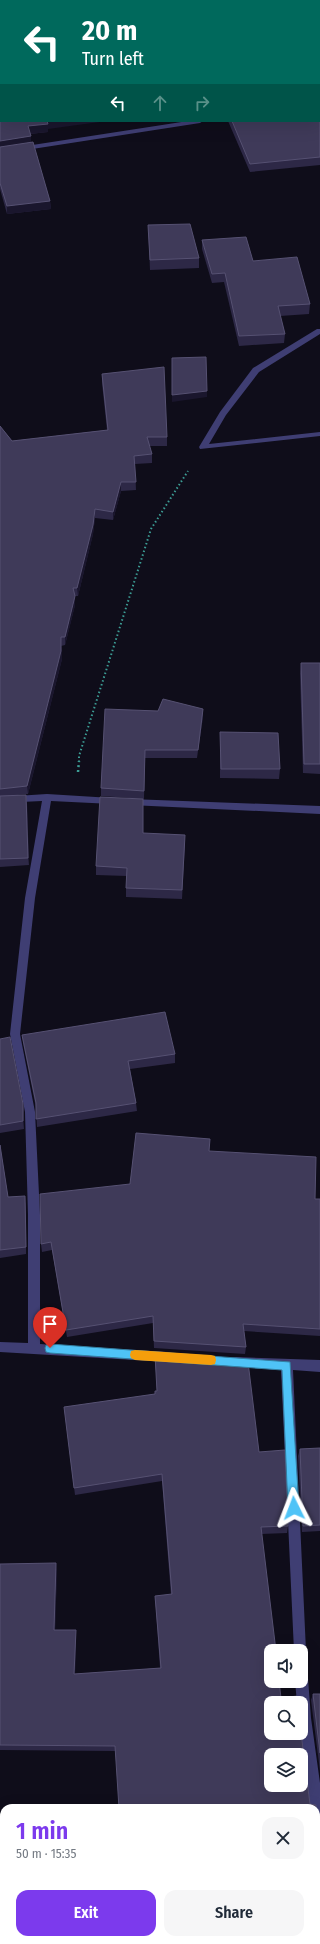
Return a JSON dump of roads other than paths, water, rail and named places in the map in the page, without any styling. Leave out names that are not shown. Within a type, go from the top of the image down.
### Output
[{"type":"street","points":[[0,152],[194,122]]},
{"type":"street","points":[[320,331],[256,370],[223,414],[203,447],[320,434]]},
{"type":"street","points":[[34,1347],[34,1215],[30,1112],[15,1034],[30,898],[47,797]]},
{"type":"street","points":[[0,800],[47,797],[155,804],[320,810]]},
{"type":"street","points":[[0,1346],[34,1347],[176,1358]]},
{"type":"street","points":[[224,1361],[320,1366]]},
{"type":"street","points":[[287,1365],[300,1644]]},
{"type":"street","points":[[302,1688],[304,1718],[316,1804]]}]
